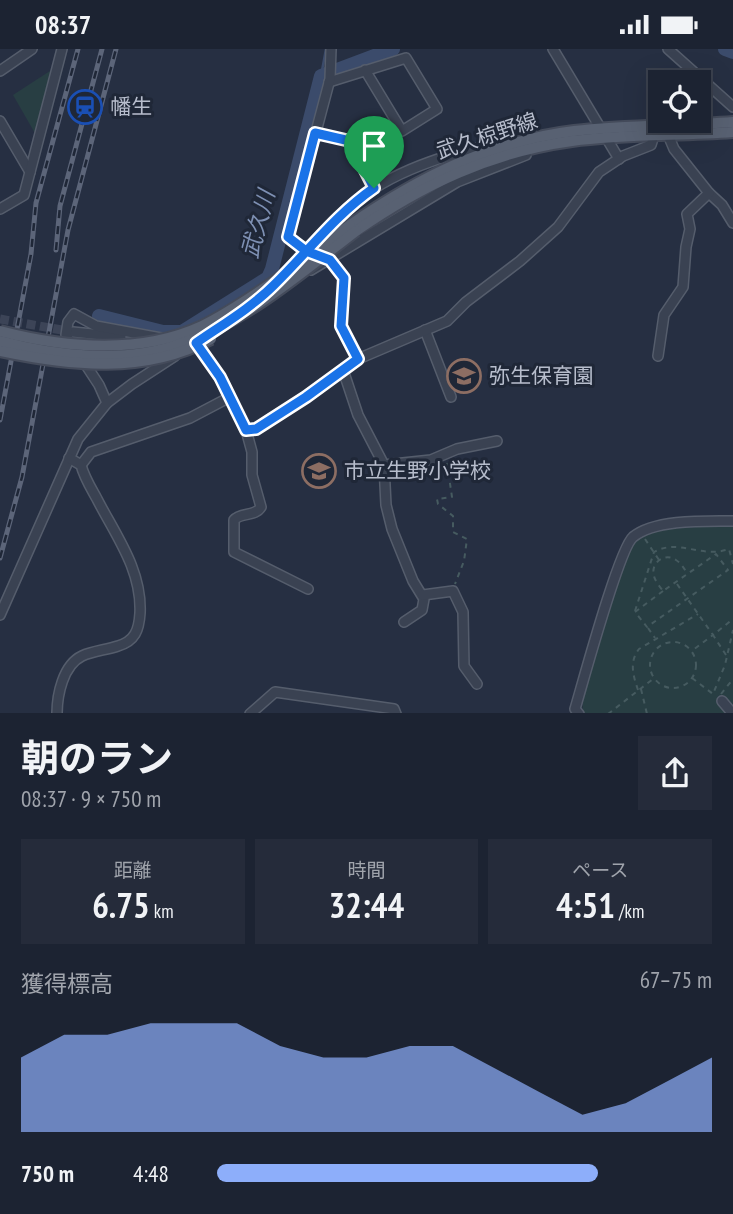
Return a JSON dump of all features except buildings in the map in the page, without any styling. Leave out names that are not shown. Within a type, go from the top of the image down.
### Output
[{"type":"main road","name":"武久椋野線","points":[[711,124],[733,122]]},
{"type":"main road","name":"武久椋野線","points":[[0,341],[39,349],[95,354],[147,348],[187,337],[234,314],[292,274],[397,193],[458,163],[523,141],[559,134],[648,131]]},
{"type":"main road","name":"武久椋野線","points":[[711,131],[733,132]]},
{"type":"main road","points":[[0,331],[47,341],[89,345],[126,345],[156,341],[216,319],[292,274]]},
{"type":"main road","points":[[0,351],[85,363],[155,360],[196,346],[222,332],[292,274]]},
{"type":"street","points":[[0,71],[32,49]]},
{"type":"street","points":[[0,209],[24,195],[62,49]]},
{"type":"street","points":[[331,49],[329,81],[288,237],[306,251],[330,260],[344,278],[341,326],[358,359]]},
{"type":"street","points":[[553,49],[619,159]]},
{"type":"street","points":[[668,49],[732,103]]},
{"type":"street","points":[[329,81],[365,70],[406,58],[437,109],[402,131],[365,70]]},
{"type":"street","points":[[0,121],[30,172]]},
{"type":"street","points":[[252,305],[347,208],[374,188],[415,167],[475,148],[546,132],[582,128],[604,133]]},
{"type":"street","points":[[315,133],[350,141],[374,188]]},
{"type":"street","points":[[0,615],[78,439],[107,403],[252,305],[433,195],[480,171],[604,133]]},
{"type":"street","points":[[246,430],[256,429],[358,359],[447,321],[466,302],[558,227],[599,172],[619,159],[651,145],[659,133]]},
{"type":"street","points":[[663,133],[709,193],[722,205],[733,223]]},
{"type":"street","points":[[658,355],[664,314],[683,287],[690,229],[687,214],[709,193]]},
{"type":"street","points":[[107,403],[99,385],[66,335],[68,322],[74,314],[96,326],[117,331],[196,343],[220,377],[246,430],[252,452],[252,475],[261,507],[256,513],[242,515],[234,520],[233,552],[309,589]]},
{"type":"street","points":[[425,330],[451,397]]},
{"type":"street","points":[[73,332],[196,343]]},
{"type":"street","points":[[343,370],[358,415],[384,465],[386,505],[392,529],[413,581],[423,596],[424,606],[415,616],[404,622]]},
{"type":"street","points":[[81,465],[91,452],[190,418],[230,397]]},
{"type":"street","points":[[384,465],[423,461],[457,449],[478,447],[497,441]]},
{"type":"street","points":[[57,713],[63,681],[72,664],[82,656],[127,642],[136,634],[140,616],[139,583],[132,564],[81,465],[69,459]]},
{"type":"street","points":[[579,713],[575,709],[618,567],[630,540],[640,533],[672,524],[733,520]]},
{"type":"street","points":[[423,596],[453,591],[463,612],[464,666],[477,684]]},
{"type":"street","points":[[250,713],[275,692],[394,709],[396,713]]},
{"type":"street","points":[[720,699],[733,713]]},
{"type":"street","points":[[336,713],[337,701]]},
{"type":"path","points":[[446,455],[452,497],[437,499],[438,504],[453,516],[453,532],[467,539],[464,561],[453,591]]},
{"type":"path","points":[[640,533],[659,560]]},
{"type":"path","points":[[635,612],[654,552],[666,545],[716,554],[728,570],[647,627]]},
{"type":"path","points":[[635,612],[716,554],[729,549],[733,564]]},
{"type":"path","points":[[663,591],[653,573],[659,560],[673,558],[688,574]]},
{"type":"path","points":[[676,583],[726,656]]},
{"type":"path","points":[[635,612],[659,647]]},
{"type":"path","points":[[647,713],[632,670],[633,658],[639,649],[698,614]]},
{"type":"path","points":[[691,651],[733,619]]},
{"type":"path","points":[[692,677],[713,694],[733,629]]},
{"type":"path","points":[[677,642],[691,651],[695,667],[692,677],[683,685],[662,685],[654,678],[650,661],[659,647],[677,642]]},
{"type":"path","points":[[608,713],[654,678]]},
{"type":"path","points":[[720,699],[733,679]]},
{"type":"green space","points":[[53,69],[36,135],[13,95]]},
{"type":"green space","points":[[733,524],[733,713],[583,713],[587,684],[601,631],[626,558],[637,540],[658,530]]},
{"type":"waterway","points":[[321,76],[326,49]]},
{"type":"waterway","name":"武久川","points":[[99,316],[163,332],[182,332],[268,278],[321,76],[393,49]]},
{"type":"waterway","name":"武久川","points":[[725,49],[733,52]]},
{"type":"tunnel","points":[[0,319],[73,332]]},
{"type":"railway","points":[[0,420],[31,254],[36,203],[78,49]]},
{"type":"railway","points":[[56,250],[60,206],[102,49]]},
{"type":"railway","points":[[0,558],[22,477],[68,230],[116,49]]},
{"type":"place","name":"幡生","points":[[85,107]]},
{"type":"place","name":"弥生保育園","points":[[464,376]]},
{"type":"place","name":"市立生野小学校","points":[[319,471]]},
{"type":"route","points":[[374,188],[347,208],[322,233],[306,251],[291,268],[252,305],[196,343],[220,377],[246,430],[256,429],[358,359],[341,326],[344,278],[330,260],[306,251],[288,237],[315,133],[350,141],[374,188]]}]
